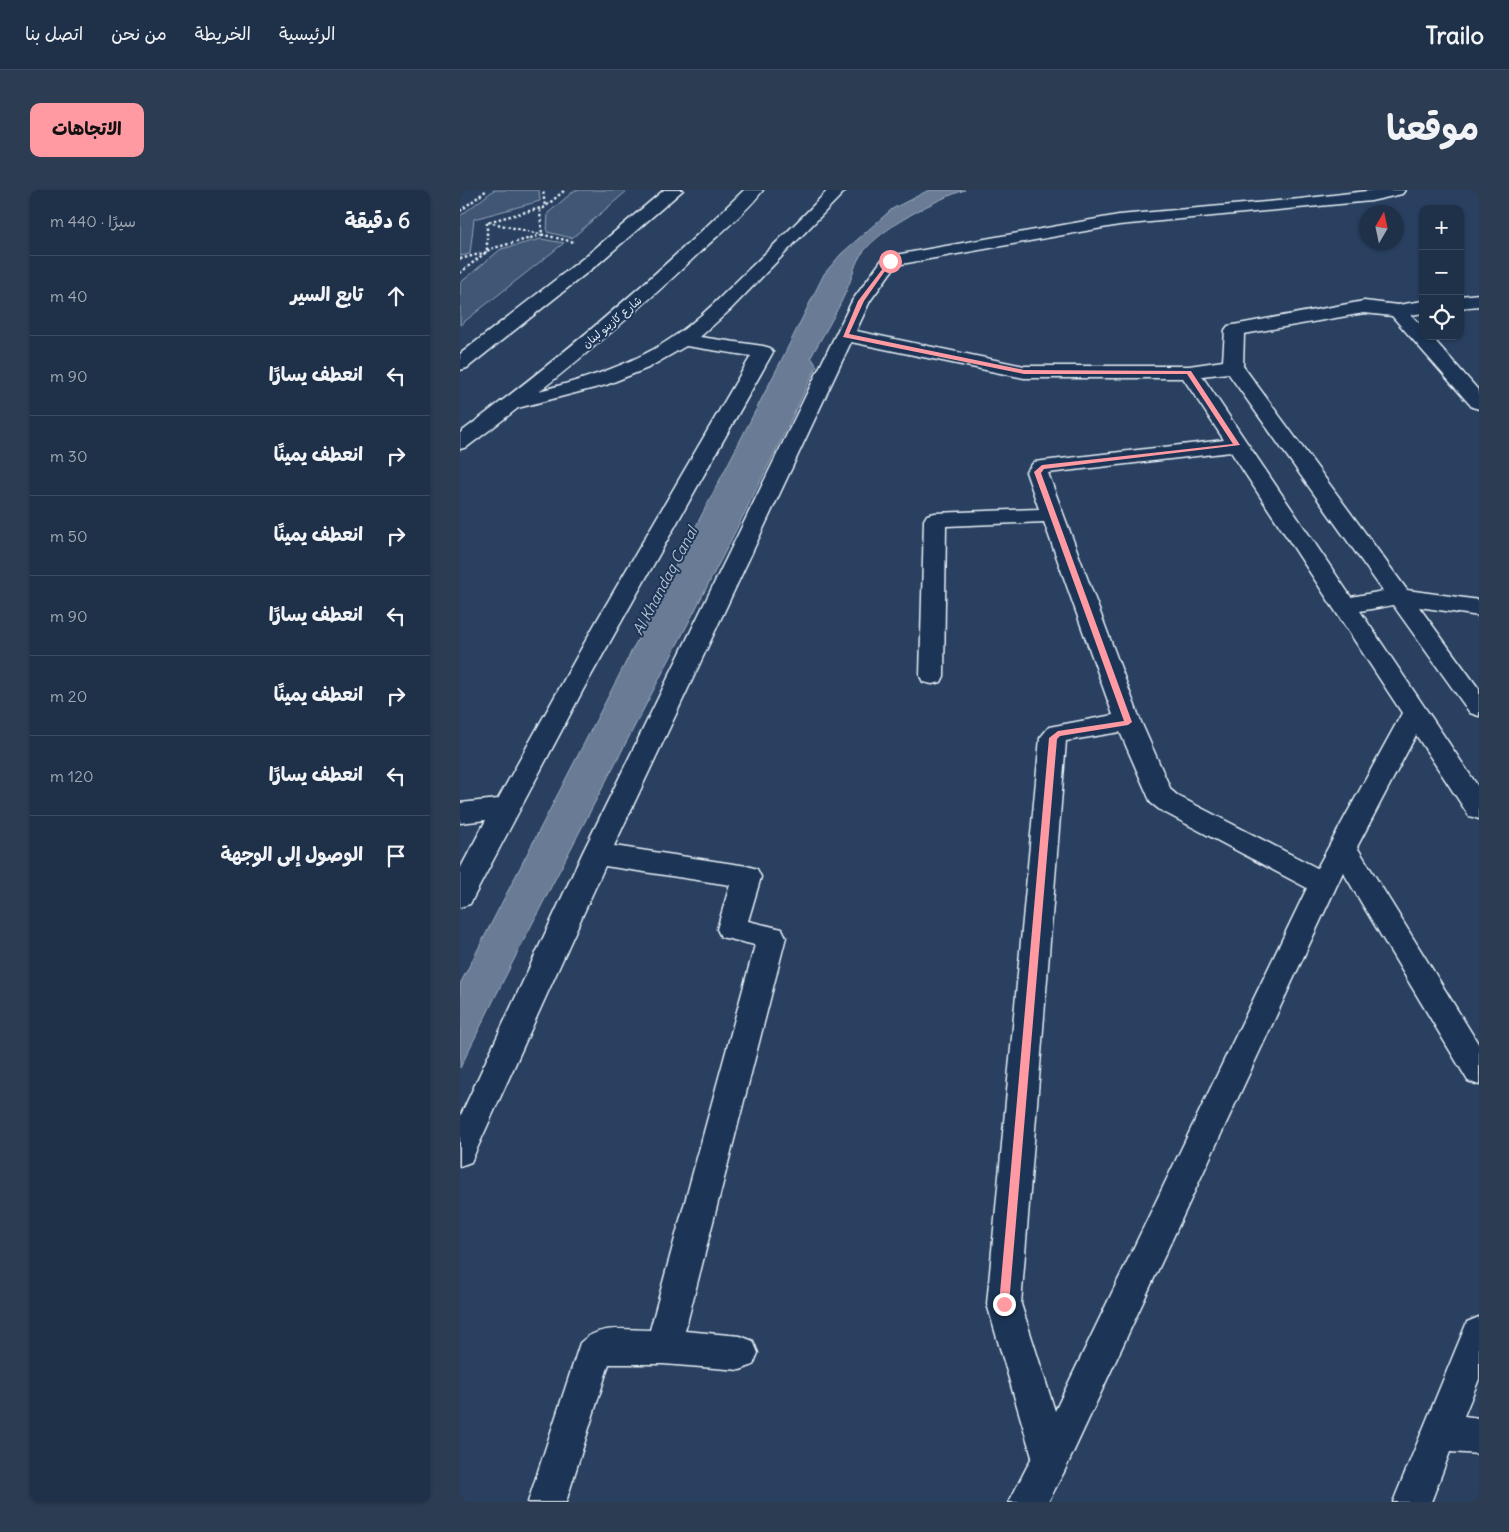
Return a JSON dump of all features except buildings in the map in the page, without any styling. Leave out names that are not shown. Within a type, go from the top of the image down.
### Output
[{"type":"street","points":[[460,364],[592,260],[674,190]]},
{"type":"street","name":"شارع كازينو لبنان","points":[[460,443],[591,340],[654,286],[754,190]]},
{"type":"street","points":[[510,404],[567,391],[619,374],[663,352],[682,340],[713,315],[837,190]]},
{"type":"street","points":[[460,1152],[596,854],[861,301],[890,261],[1119,220],[1300,204],[1371,196],[1396,190]]},
{"type":"street","points":[[1464,302],[1479,300]]},
{"type":"street","points":[[1419,308],[1398,311],[1364,307],[1235,330],[1233,366],[1479,707]]},
{"type":"street","points":[[1398,311],[1479,403]]},
{"type":"street","points":[[846,335],[1024,372],[1189,372],[1233,366]]},
{"type":"street","points":[[460,896],[505,808],[763,352],[682,340]]},
{"type":"street","points":[[1189,372],[1479,809]]},
{"type":"street","points":[[1237,445],[1042,467],[1037,472],[1128,722],[1160,796],[1164,800],[1323,884]]},
{"type":"street","points":[[932,676],[935,520],[1052,515]]},
{"type":"street","points":[[1344,606],[1399,596],[1479,608]]},
{"type":"street","points":[[1028,1502],[1051,1459],[1323,884],[1415,712]]},
{"type":"street","points":[[1051,1459],[1004,1304],[1053,738],[1058,733],[1128,722]]},
{"type":"street","points":[[460,813],[505,808]]},
{"type":"street","points":[[1342,846],[1479,1072]]},
{"type":"street","points":[[596,854],[747,876],[731,929],[772,937],[663,1346]]},
{"type":"street","points":[[1412,1502],[1479,1334]]},
{"type":"street","points":[[546,1502],[596,1350],[601,1347],[663,1346],[740,1353]]},
{"type":"street","points":[[1439,1433],[1479,1436]]},
{"type":"path","points":[[460,210],[487,190]]},
{"type":"path","points":[[543,190],[545,207]]},
{"type":"path","points":[[542,235],[540,211],[565,190]]},
{"type":"path","points":[[488,222],[545,207]]},
{"type":"path","points":[[488,222],[575,242]]},
{"type":"path","points":[[487,252],[488,222]]},
{"type":"path","points":[[460,259],[542,235]]},
{"type":"path","points":[[460,273],[487,252]]},
{"type":"shaded area","points":[[494,190],[539,190],[540,201],[474,219],[470,254],[460,256],[460,216]]},
{"type":"shaded area","points":[[575,190],[628,190],[572,238],[547,232],[548,213]]},
{"type":"shaded area","points":[[929,190],[965,190],[925,207],[897,224],[873,242],[858,260],[843,298],[811,357],[817,366],[774,455],[548,892],[460,1068],[460,984],[824,274],[841,254],[892,209]]},
{"type":"shaded area","points":[[541,239],[564,243],[460,325],[460,283],[501,249]]},
{"type":"route","points":[[890,261],[861,301],[846,335],[1024,372],[1189,372],[1237,445],[1042,467],[1037,472],[1128,722],[1058,733],[1053,738],[1004,1304]]},
{"type":"water label","name":"Al Khandaq Canal","points":[[665,581]]}]
